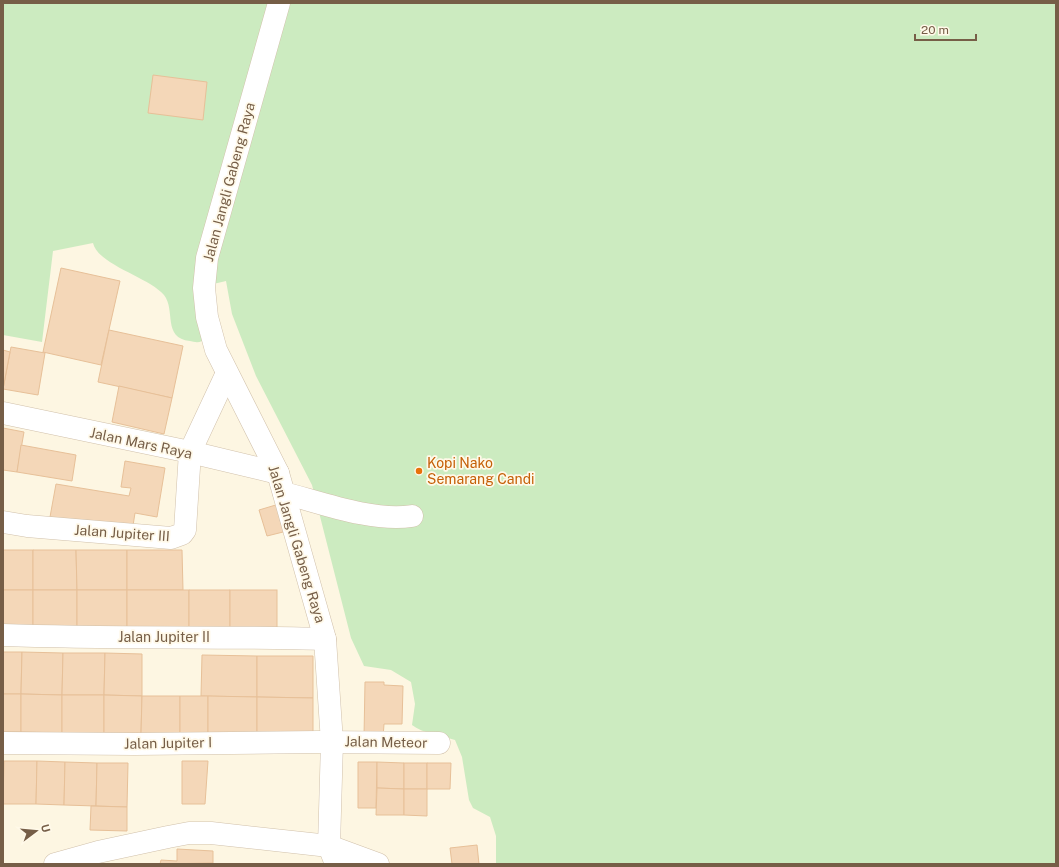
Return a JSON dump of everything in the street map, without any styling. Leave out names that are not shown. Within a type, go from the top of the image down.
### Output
[{"type":"street","name":"Jalan Jangli Gabeng Raya","points":[[279,3],[207,258],[204,288],[207,317],[216,350],[281,483],[325,639],[332,742],[333,855]]},
{"type":"street","points":[[190,452],[226,373]]},
{"type":"street","name":"Jalan Mars Raya","points":[[3,413],[190,452],[362,512],[399,518],[412,516]]},
{"type":"street","name":"Jalan Jupiter III","points":[[3,522],[27,526],[164,538],[176,537],[185,530],[190,452]]},
{"type":"street","name":"Jalan Jupiter II","points":[[3,635],[61,637],[176,636],[325,639]]},
{"type":"street","name":"Jalan Jupiter I","points":[[3,742],[135,744],[332,742]]},
{"type":"street","name":"Jalan Meteor","points":[[332,742],[439,743]]},
{"type":"street","points":[[67,862],[98,852],[189,833],[211,833],[378,864]]},
{"type":"green space","points":[[3,3],[1056,3],[1056,864],[496,864],[496,836],[490,817],[473,808],[469,800],[462,757],[455,740],[427,732],[412,725],[415,704],[411,682],[391,670],[364,666],[351,638],[312,485],[256,376],[232,314],[226,281],[205,286],[204,333],[202,341],[194,342],[181,339],[176,335],[171,322],[167,301],[164,295],[157,288],[104,258],[97,251],[93,243],[53,251],[42,342],[3,335]]},
{"type":"building","points":[[153,75],[207,82],[203,120],[148,113]]},
{"type":"building","points":[[61,268],[120,281],[101,365],[43,352]]},
{"type":"building","points":[[109,330],[183,346],[172,398],[98,382]]},
{"type":"building","points":[[11,347],[45,353],[38,395],[3,389]]},
{"type":"building","points":[[3,350],[10,352],[3,389]]},
{"type":"building","points":[[119,386],[172,398],[164,434],[112,422]]},
{"type":"building","points":[[3,428],[24,432],[17,472],[3,470]]},
{"type":"building","points":[[21,445],[76,455],[72,481],[17,472]]},
{"type":"building","points":[[125,461],[165,468],[157,517],[135,513],[132,532],[50,517],[56,484],[129,496],[131,488],[121,487]]},
{"type":"building","points":[[279,504],[287,531],[267,536],[259,510]]},
{"type":"building","points":[[3,550],[33,550],[33,590],[3,590]]},
{"type":"building","points":[[33,550],[76,550],[77,590],[33,590]]},
{"type":"building","points":[[76,550],[127,550],[127,590],[77,590]]},
{"type":"building","points":[[127,550],[182,550],[183,590],[127,590]]},
{"type":"building","points":[[3,590],[33,590],[33,628],[3,628]]},
{"type":"building","points":[[33,590],[77,590],[77,628],[33,628]]},
{"type":"building","points":[[77,590],[127,590],[127,627],[77,628]]},
{"type":"building","points":[[127,590],[189,590],[189,627],[127,627]]},
{"type":"building","points":[[189,590],[230,590],[230,628],[189,627]]},
{"type":"building","points":[[230,590],[277,590],[277,628],[230,628]]},
{"type":"building","points":[[3,652],[22,652],[21,694],[3,694]]},
{"type":"building","points":[[22,652],[63,653],[62,695],[21,694]]},
{"type":"building","points":[[63,653],[105,653],[104,695],[62,695]]},
{"type":"building","points":[[105,653],[142,654],[142,696],[104,695]]},
{"type":"building","points":[[202,655],[257,656],[257,697],[201,696]]},
{"type":"building","points":[[257,656],[313,656],[313,698],[257,697]]},
{"type":"building","points":[[365,682],[384,682],[384,685],[403,686],[402,724],[384,724],[383,738],[364,737]]},
{"type":"building","points":[[3,694],[21,694],[21,732],[3,732]]},
{"type":"building","points":[[21,694],[62,695],[62,733],[21,732]]},
{"type":"building","points":[[62,695],[104,695],[104,733],[62,733]]},
{"type":"building","points":[[104,695],[142,696],[141,734],[104,733]]},
{"type":"building","points":[[142,696],[180,696],[180,734],[141,734]]},
{"type":"building","points":[[180,696],[208,696],[208,735],[180,734]]},
{"type":"building","points":[[208,696],[257,697],[257,735],[208,735]]},
{"type":"building","points":[[257,697],[313,698],[313,736],[257,735]]},
{"type":"building","points":[[4,761],[37,761],[36,804],[3,804]]},
{"type":"building","points":[[37,761],[65,762],[64,805],[36,804]]},
{"type":"building","points":[[182,761],[208,761],[205,804],[182,804]]},
{"type":"building","points":[[65,762],[97,763],[96,806],[64,805]]},
{"type":"building","points":[[358,762],[377,762],[376,808],[358,808]]},
{"type":"building","points":[[377,762],[404,763],[404,789],[377,788]]},
{"type":"building","points":[[97,763],[128,763],[127,807],[96,806]]},
{"type":"building","points":[[404,763],[427,763],[427,789],[404,789]]},
{"type":"building","points":[[427,763],[451,763],[450,789],[427,789]]},
{"type":"building","points":[[377,788],[404,789],[404,815],[376,815]]},
{"type":"building","points":[[404,789],[427,789],[427,816],[404,815]]},
{"type":"building","points":[[91,806],[127,807],[127,831],[90,830]]},
{"type":"building","points":[[477,845],[479,864],[452,864],[450,848]]},
{"type":"building","points":[[177,849],[213,851],[213,863],[160,864],[161,860],[177,861]]},
{"type":"place","name":"Kopi Nako Semarang Candi","points":[[419,471]]}]
